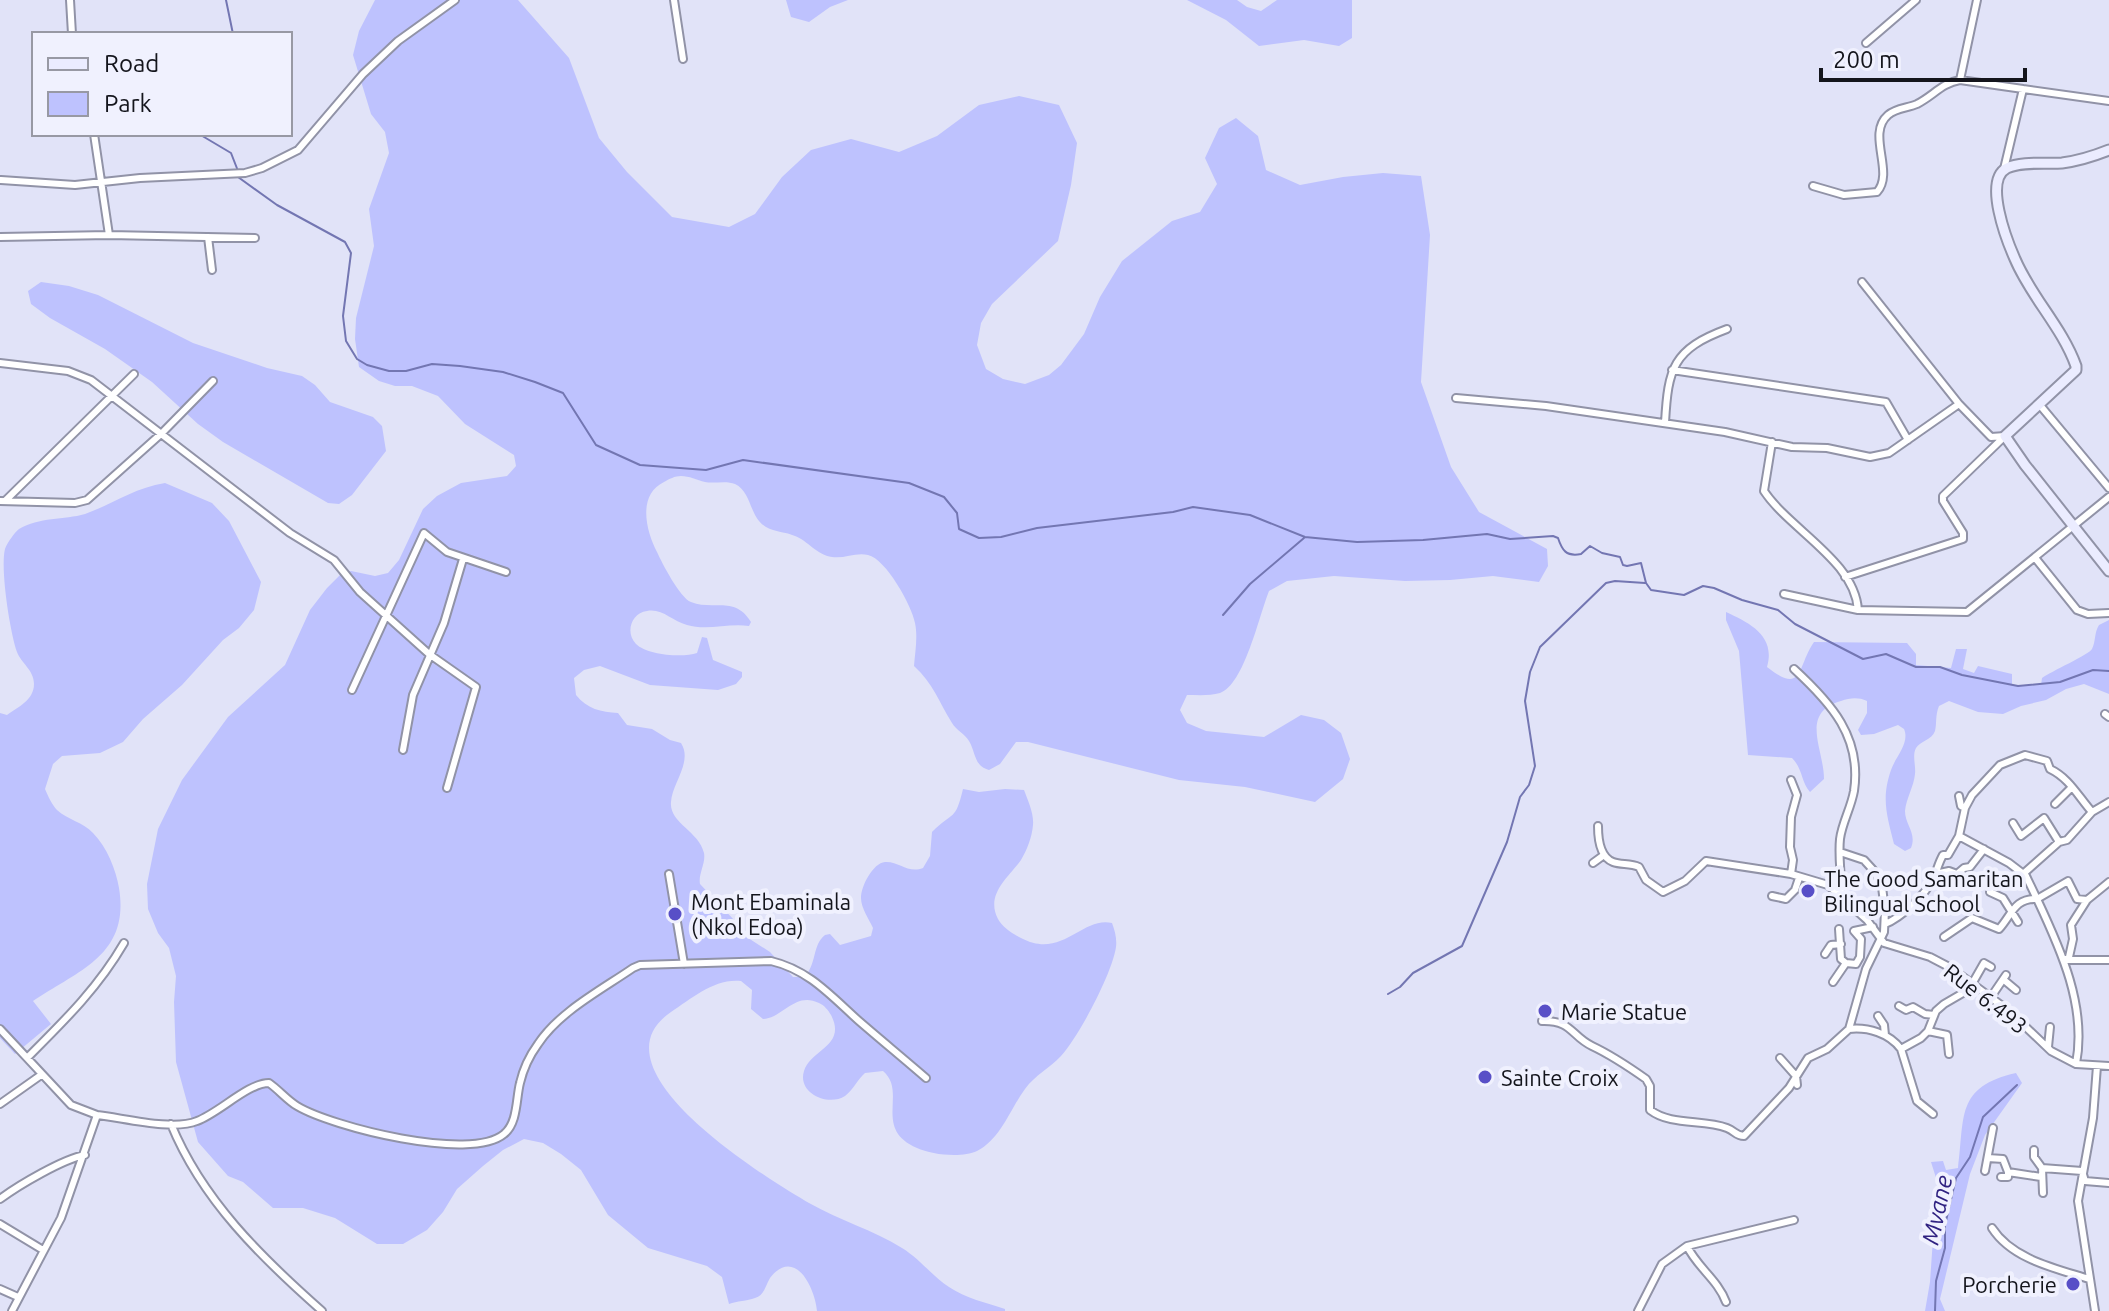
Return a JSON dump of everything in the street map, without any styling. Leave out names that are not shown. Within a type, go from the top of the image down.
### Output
[{"type":"street","points":[[70,0],[72,32]]},
{"type":"street","points":[[1,180],[103,184],[140,178],[245,173],[262,168],[298,150],[363,74],[398,41],[455,0]]},
{"type":"street","points":[[674,0],[683,59]]},
{"type":"street","points":[[1866,43],[1916,0]]},
{"type":"street","points":[[1960,80],[1977,0]]},
{"type":"street","points":[[1813,186],[1844,195],[1877,192],[1882,187],[1883,172],[1880,129],[1888,115],[1917,104],[1948,82],[1960,80],[2109,101]]},
{"type":"street","points":[[1845,577],[1963,539],[1963,533],[1943,496],[2071,377],[2076,366],[2062,335],[2015,259],[1997,198],[1997,182],[2004,169],[2023,89]]},
{"type":"street","points":[[94,136],[109,235]]},
{"type":"street","points":[[2004,169],[2066,162],[2109,150]]},
{"type":"street","points":[[0,237],[109,235],[255,238]]},
{"type":"street","points":[[208,237],[212,270]]},
{"type":"street","points":[[1862,282],[1959,404],[1991,437],[2005,436]]},
{"type":"street","points":[[1665,423],[1672,370],[1683,353],[1702,338],[1727,329]]},
{"type":"street","points":[[0,363],[68,371],[91,380],[229,488],[290,533],[334,560],[360,592],[429,654],[476,687],[447,788]]},
{"type":"street","points":[[1672,370],[1886,402],[1908,440]]},
{"type":"street","points":[[3,501],[134,374]]},
{"type":"street","points":[[3,501],[75,503],[87,500],[162,433],[213,381]]},
{"type":"street","points":[[1456,398],[1546,406],[1870,457],[1889,453],[1959,404]]},
{"type":"street","points":[[2039,404],[2109,488]]},
{"type":"street","points":[[2005,436],[2109,571]]},
{"type":"street","points":[[1772,442],[1764,491],[1821,548],[1845,577],[1857,593],[1858,610]]},
{"type":"street","points":[[1784,594],[1858,610],[1967,612],[2109,497]]},
{"type":"street","points":[[352,690],[424,533],[447,552],[506,572]]},
{"type":"street","points":[[403,750],[413,695],[444,623],[463,559]]},
{"type":"street","points":[[2036,559],[2077,610],[2088,614],[2109,613]]},
{"type":"street","points":[[1794,669],[1817,690],[1836,715],[1848,732],[1853,750],[1853,795],[1840,836],[1841,895]]},
{"type":"street","points":[[1885,924],[1909,908],[1935,874],[1937,864],[1943,855],[1948,855],[1959,836],[1965,808],[1972,795],[2000,765],[2025,755],[2047,761],[2050,769],[2065,777],[2092,812]]},
{"type":"street","points":[[1791,780],[1797,791],[1791,817],[1791,874]]},
{"type":"street","points":[[2055,804],[2072,787]]},
{"type":"street","points":[[1959,796],[1961,806],[1965,808]]},
{"type":"street","points":[[2023,874],[2059,842],[2067,840],[2092,812],[2109,802]]},
{"type":"street","points":[[2013,823],[2021,836],[2044,818],[2059,842]]},
{"type":"street","points":[[1598,826],[1604,855],[1611,862],[1639,867],[1646,880],[1663,892],[1685,881],[1706,861],[1791,874],[1828,885],[1873,927],[1881,939]]},
{"type":"street","points":[[1959,836],[1984,849],[2030,881],[2064,960],[2078,1024],[2076,1064]]},
{"type":"street","points":[[1935,874],[1949,871],[1957,874],[1974,864],[1984,849]]},
{"type":"street","points":[[1542,1021],[1560,1023],[1574,1030],[1588,1044],[1601,1049],[1646,1079],[1650,1086],[1649,1106],[1654,1114],[1711,1123],[1744,1136],[1797,1080],[1808,1058],[1827,1049],[1849,1029],[1861,982],[1881,939],[1885,924],[1884,894],[1875,872],[1864,860],[1840,852]]},
{"type":"street","points":[[1593,863],[1604,855]]},
{"type":"street","points":[[1974,864],[1981,870]]},
{"type":"street","points":[[669,874],[684,964]]},
{"type":"street","points":[[1772,896],[1782,900],[1787,898],[1799,878]]},
{"type":"street","points":[[1944,937],[1972,918],[1999,929],[2011,910],[2024,900],[2037,899],[2068,881],[2077,899],[2087,900]]},
{"type":"street","points":[[2064,960],[2069,957],[2073,941],[2071,925],[2087,900],[2109,882]]},
{"type":"street","points":[[1990,892],[2003,898],[2018,922]]},
{"type":"street","points":[[1839,929],[1841,959],[1856,964],[1860,957],[1861,939],[1854,931],[1873,927]]},
{"type":"street","name":"Rue 6.493","points":[[1881,939],[1889,946],[1930,957],[1951,968],[1991,997],[2048,1047],[2076,1064],[2109,1066]]},
{"type":"street","points":[[27,1058],[90,994],[124,943]]},
{"type":"street","points":[[1825,954],[1831,945],[1841,944]]},
{"type":"street","points":[[2064,960],[2109,960]]},
{"type":"street","points":[[0,1029],[71,1105],[97,1115],[171,1124],[195,1122],[254,1087],[269,1083],[298,1107],[394,1138],[473,1143],[501,1137],[508,1131],[525,1067],[551,1028],[633,968],[771,961],[787,965],[825,987],[858,1020],[926,1078]]},
{"type":"street","points":[[1833,982],[1846,963]]},
{"type":"street","points":[[1901,1049],[1928,1030],[1934,1015],[1951,999],[1973,985],[1984,963],[1991,967]]},
{"type":"street","points":[[1991,997],[2005,978],[2016,990]]},
{"type":"street","points":[[1899,1006],[1906,1010],[1913,1007],[1934,1015]]},
{"type":"street","points":[[1878,1016],[1884,1025],[1885,1035]]},
{"type":"street","points":[[1919,1023],[1928,1030],[1947,1035],[1949,1054]]},
{"type":"street","points":[[2048,1047],[2050,1027]]},
{"type":"street","points":[[1849,1029],[1885,1035],[1901,1049],[1917,1101],[1933,1114]]},
{"type":"street","points":[[1780,1058],[1797,1080]]},
{"type":"street","points":[[2095,1311],[2076,1217],[2093,1118],[2097,1066]]},
{"type":"street","points":[[0,1104],[41,1075]]},
{"type":"street","points":[[12,1311],[61,1218],[97,1115]]},
{"type":"street","points":[[171,1124],[194,1169],[223,1211],[263,1258],[322,1311]]},
{"type":"street","points":[[1985,1171],[1993,1128]]},
{"type":"street","points":[[2034,1150],[2033,1155],[2042,1168],[2043,1193]]},
{"type":"street","points":[[0,1199],[72,1158],[85,1155]]},
{"type":"street","points":[[1988,1158],[2003,1159],[2004,1174],[2041,1177]]},
{"type":"street","points":[[2042,1168],[2082,1171]]},
{"type":"street","points":[[2082,1171],[2085,1181],[2109,1183]]},
{"type":"street","points":[[1638,1311],[1662,1264],[1687,1246],[1794,1220]]},
{"type":"street","points":[[0,1224],[43,1250]]},
{"type":"street","points":[[1992,1228],[2001,1243],[2018,1254],[2089,1279]]},
{"type":"street","points":[[1687,1246],[1695,1262],[1721,1288],[1726,1302]]},
{"type":"street","points":[[0,1289],[18,1297]]},
{"type":"green space","points":[[375,0],[518,0],[569,58],[599,138],[627,172],[672,217],[729,227],[755,214],[782,177],[811,150],[851,139],[899,152],[937,136],[979,105],[1019,96],[1059,105],[1077,143],[1058,241],[992,304],[981,323],[977,345],[986,369],[1003,379],[1025,384],[1049,375],[1061,365],[1084,334],[1100,297],[1122,261],[1172,221],[1200,212],[1217,184],[1205,158],[1219,128],[1236,118],[1258,136],[1266,170],[1300,185],[1383,173],[1421,176],[1430,235],[1421,382],[1451,467],[1479,512],[1547,549],[1548,566],[1539,582],[1493,576],[1405,581],[1334,576],[1287,581],[1269,591],[1250,648],[1229,687],[1220,693],[1187,695],[1180,710],[1187,723],[1206,731],[1264,737],[1301,715],[1324,720],[1341,733],[1350,759],[1343,779],[1315,802],[1245,787],[1179,780],[1028,742],[1016,742],[1000,764],[989,770],[984,768],[969,741],[954,725],[931,686],[914,666],[916,634],[913,615],[904,595],[883,565],[868,555],[827,556],[795,536],[766,527],[756,517],[745,493],[731,483],[684,476],[670,479],[650,495],[647,524],[663,564],[687,599],[699,604],[738,609],[751,622],[749,626],[695,627],[652,611],[637,615],[630,629],[633,640],[641,648],[665,654],[697,653],[702,637],[707,638],[713,660],[742,672],[742,677],[736,684],[718,690],[650,685],[600,666],[584,670],[574,678],[576,695],[590,707],[618,713],[627,725],[652,729],[681,743],[685,758],[671,802],[675,816],[701,845],[704,853],[700,884],[735,921],[742,934],[770,952],[793,977],[804,977],[808,972],[818,944],[825,935],[830,934],[840,945],[871,936],[873,928],[861,898],[868,876],[876,866],[885,862],[913,869],[923,868],[930,856],[932,832],[953,815],[963,789],[979,792],[1024,790],[1033,816],[1032,834],[1021,860],[996,894],[994,902],[998,919],[1021,938],[1048,944],[1091,925],[1112,923],[1116,947],[1102,988],[1077,1034],[1061,1056],[1029,1084],[999,1131],[985,1146],[971,1153],[947,1155],[917,1148],[904,1140],[896,1131],[893,1089],[883,1071],[865,1073],[848,1094],[838,1099],[823,1099],[809,1091],[803,1079],[804,1071],[835,1034],[831,1015],[821,1004],[811,1000],[803,1000],[763,1019],[751,1009],[752,990],[741,981],[722,983],[704,990],[671,1012],[651,1036],[651,1063],[667,1091],[693,1120],[725,1147],[809,1203],[902,1248],[955,1291],[1005,1311],[817,1311],[808,1282],[795,1268],[788,1266],[779,1269],[770,1278],[758,1297],[729,1304],[722,1277],[707,1266],[648,1248],[608,1215],[581,1170],[543,1143],[524,1139],[483,1166],[457,1189],[427,1230],[403,1244],[377,1244],[335,1218],[303,1208],[273,1208],[243,1182],[228,1176],[198,1142],[176,1062],[176,976],[169,948],[158,933],[148,909],[147,884],[158,829],[182,780],[228,717],[285,665],[310,610],[327,588],[341,574],[351,571],[375,576],[388,573],[399,560],[423,509],[437,496],[461,483],[507,476],[516,466],[514,455],[465,424],[438,396],[412,386],[395,386],[379,381],[359,367],[356,318],[374,246],[369,209],[389,153],[385,132],[371,114],[353,55],[359,31]]},
{"type":"green space","points":[[786,0],[848,0],[830,7],[809,22],[791,17]]},
{"type":"green space","points":[[1187,0],[1237,0],[1261,11],[1277,0],[1352,0],[1352,38],[1339,46],[1304,40],[1259,46],[1226,20]]},
{"type":"green space","points":[[41,282],[98,295],[193,343],[267,368],[302,376],[330,402],[373,417],[382,426],[386,451],[352,495],[339,504],[328,503],[223,442],[152,382],[31,304],[28,291]]},
{"type":"green space","points":[[165,483],[212,503],[229,521],[261,582],[254,610],[123,742],[100,753],[62,756],[53,764],[45,789],[47,795],[57,810],[89,829],[103,845],[116,874],[120,911],[117,930],[97,958],[33,1001],[51,1024],[15,1054],[0,1038],[0,713],[7,715],[25,702],[34,684],[32,675],[17,652],[11,630],[5,585],[5,549],[15,533],[27,525],[85,514],[133,492]]},
{"type":"green space","points":[[1726,612],[1759,632],[1768,647],[1767,667],[1788,679],[1798,674],[1814,642],[1907,643],[1916,654],[1916,665],[1951,668],[1956,649],[1967,649],[1963,669],[1974,673],[1978,666],[2012,674],[2012,686],[2041,685],[2042,678],[2090,651],[2099,625],[2109,620],[2109,694],[2084,684],[2003,714],[1978,712],[1949,701],[1939,706],[1935,731],[1915,751],[1914,779],[1905,811],[1912,843],[1911,848],[1905,851],[1894,844],[1886,799],[1891,770],[1905,739],[1904,729],[1898,725],[1874,734],[1861,735],[1858,730],[1867,713],[1867,701],[1851,699],[1828,707],[1817,723],[1824,779],[1810,792],[1792,758],[1748,755],[1739,651],[1726,620]]},
{"type":"green space","points":[[2016,1073],[2022,1083],[1985,1135],[1970,1174],[1940,1299],[1945,1311],[1925,1311],[1937,1181],[1931,1162],[1943,1161],[1946,1170],[1958,1168],[1963,1119],[1973,1096],[1996,1079]]},
{"type":"waterway","points":[[226,0],[233,32]]},
{"type":"waterway","points":[[202,136],[231,153],[238,171]]},
{"type":"waterway","points":[[238,177],[277,205],[345,242],[351,253],[343,316],[346,341],[357,359],[389,371],[406,371],[432,364],[460,366],[503,372],[535,382],[563,393],[596,445],[640,465],[706,470],[743,460],[909,483],[944,497],[957,513],[959,529],[979,538],[1193,507],[1250,515],[1305,537],[1357,542],[1487,534],[1510,539],[1553,536],[1558,538],[1568,553],[1581,554],[1590,546],[1602,553],[1620,557],[1623,565],[1641,563],[1651,590],[1684,595],[1703,586],[1778,610],[1795,624],[1863,659],[1886,654],[1916,667],[1940,667],[1962,675],[2018,686],[2060,682],[2093,670],[2109,671]]},
{"type":"waterway","points":[[1223,615],[1250,584],[1304,538]]},
{"type":"waterway","points":[[1388,994],[1413,973],[1462,946],[1507,842],[1520,797],[1529,785],[1535,766],[1525,701],[1530,672],[1540,647],[1606,583],[1645,583]]},
{"type":"waterway","name":"Mvane","points":[[1935,1311],[1936,1281],[1945,1248],[1945,1225],[1956,1178],[1970,1157],[1983,1117],[2017,1085]]},
{"type":"place","name":"The Good Samaritan Bilingual School","points":[[1808,891]]},
{"type":"place","name":"Mont Ebaminala (Nkol Edoa)","points":[[675,914]]},
{"type":"place","name":"Marie Statue","points":[[1545,1011]]},
{"type":"place","name":"Sainte Croix","points":[[1485,1077]]},
{"type":"place","name":"Porcherie","points":[[2073,1284]]}]
